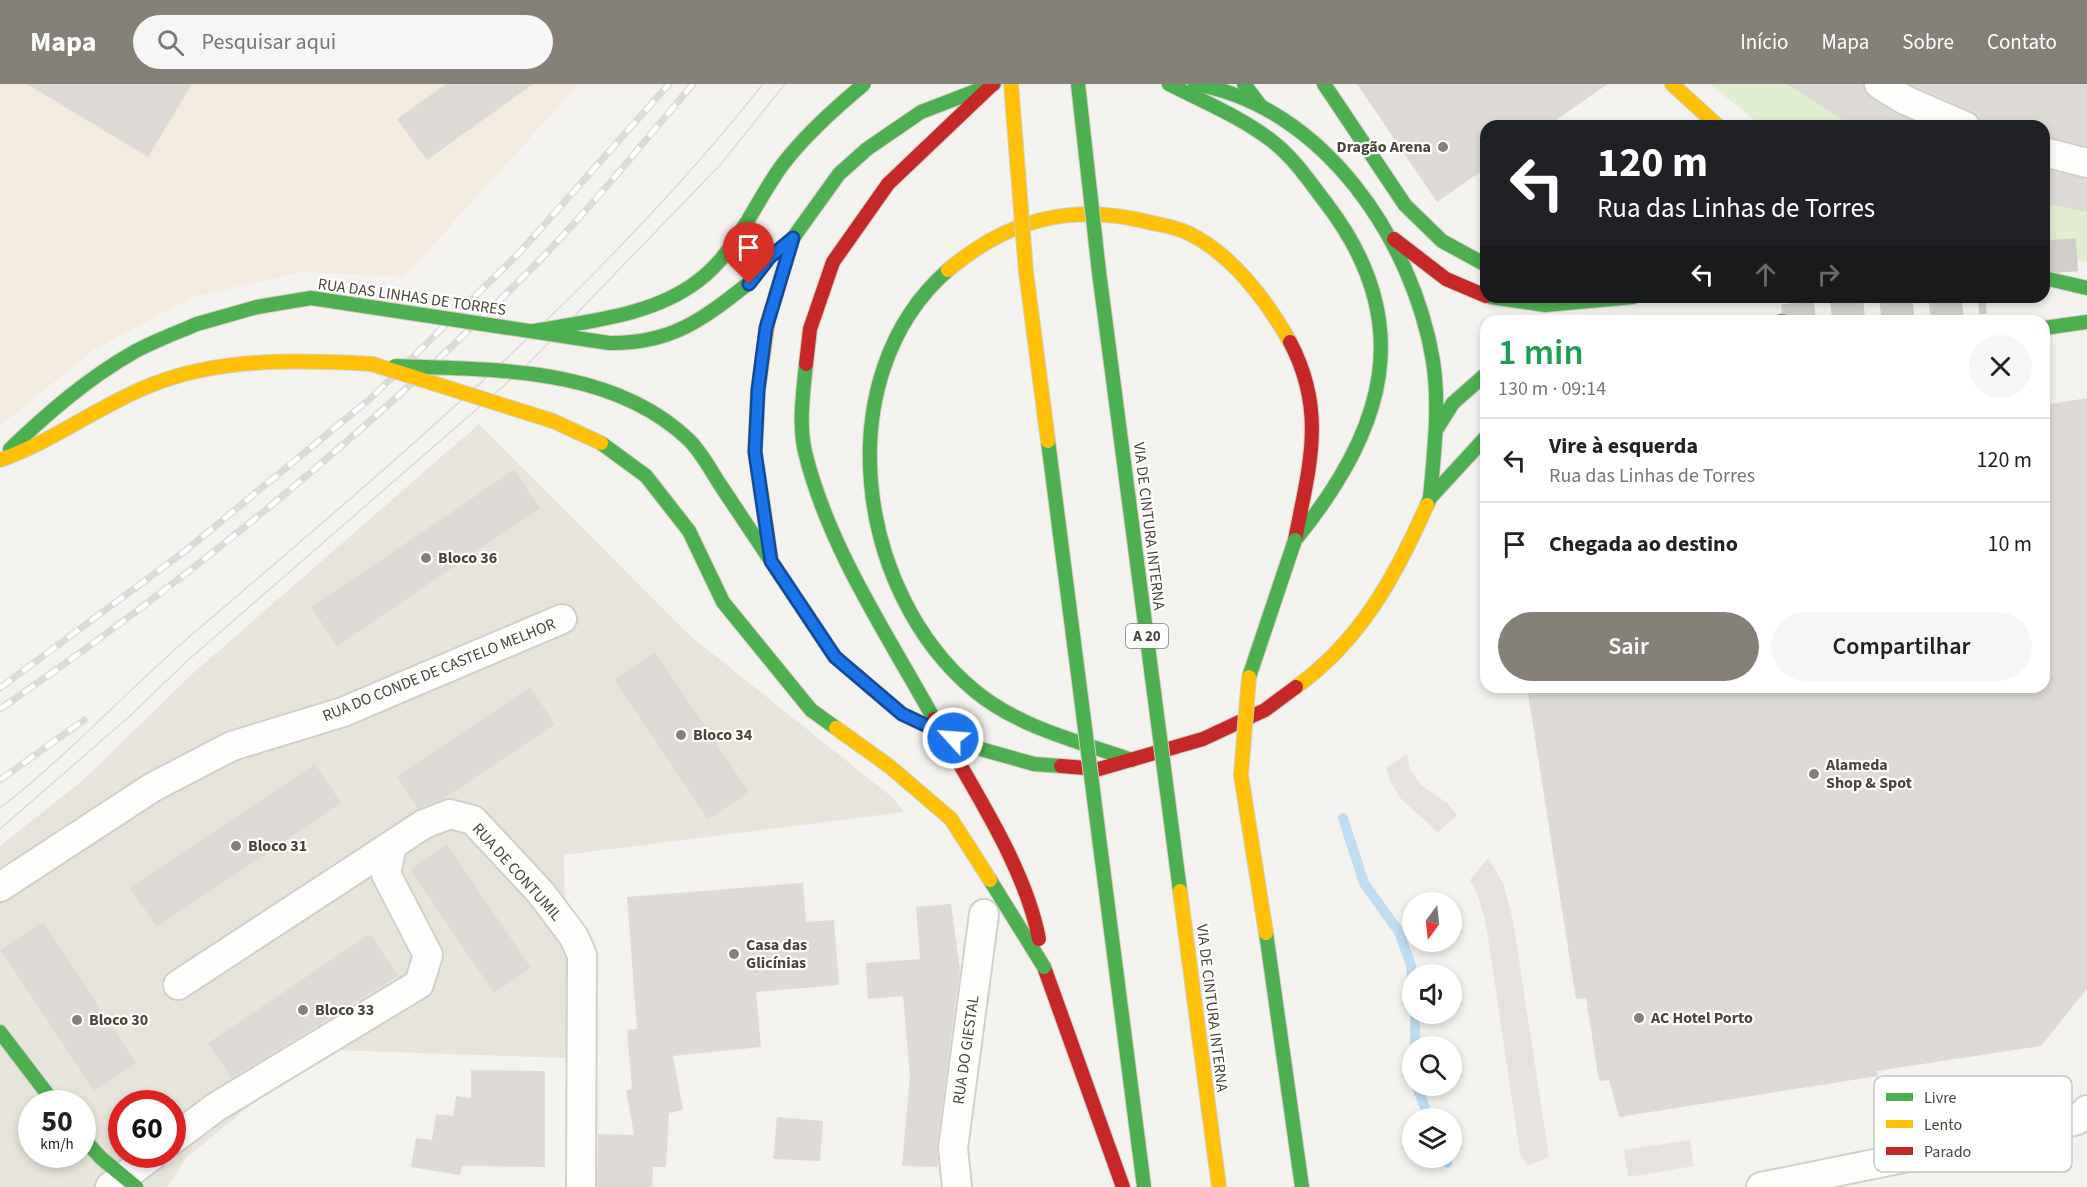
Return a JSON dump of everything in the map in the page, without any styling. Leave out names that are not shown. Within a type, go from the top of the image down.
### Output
[{"type":"main road","points":[[534,331],[611,316],[659,302],[714,268],[730,249],[783,165],[815,124],[864,84]]},
{"type":"main road","points":[[994,84],[888,184],[833,262],[810,330],[802,407],[805,454],[835,540],[1016,868],[1035,917],[1044,967],[1123,1187]]},
{"type":"main road","points":[[770,257],[793,238],[839,174],[867,149],[921,112],[994,84]]},
{"type":"main road","points":[[1011,84],[1026,272],[1144,1187]]},
{"type":"main road","name":"VIA DE CINTURA INTERNA","points":[[1078,84],[1099,272],[1219,1187]]},
{"type":"main road","points":[[1169,84],[1273,141],[1295,164],[1333,211],[1350,239],[1368,274],[1380,316],[1381,358],[1365,430],[1350,465],[1323,509],[1295,540]]},
{"type":"main road","points":[[1195,84],[1224,88],[1260,105],[1315,144],[1348,176],[1386,232],[1416,294],[1433,362],[1436,430],[1430,498]]},
{"type":"main road","points":[[1244,84],[1260,105]]},
{"type":"main road","points":[[1324,84],[1406,205],[1442,241],[1480,263]]},
{"type":"main road","points":[[1672,84],[1711,120]]},
{"type":"main road","points":[[1132,760],[1036,725],[976,692],[934,649],[903,597],[879,535],[870,477],[872,414],[886,356],[906,318],[936,280],[991,238],[1036,219],[1087,212],[1132,217],[1188,233],[1239,271],[1281,324],[1305,375],[1313,415],[1310,460],[1295,540],[1249,673],[1241,775],[1302,1187]]},
{"type":"main road","points":[[1386,232],[1446,279],[1480,293]]},
{"type":"main road","points":[[771,561],[755,452],[758,390],[766,328],[793,238]]},
{"type":"main road","name":"RUA DAS LINHAS DE TORRES","points":[[0,459],[50,412],[93,379],[135,352],[197,324],[257,307],[312,298],[609,343],[642,343],[673,334],[696,321],[752,279]]},
{"type":"main road","points":[[2050,279],[2087,288]]},
{"type":"main road","points":[[1516,303],[1546,307],[1581,303]]},
{"type":"main road","points":[[1546,307],[1553,303]]},
{"type":"main road","points":[[2050,327],[2087,322]]},
{"type":"main road","name":"RUA DAS LINHAS DE TORRES","points":[[0,459],[27,452],[103,408],[153,384],[207,371],[297,360],[553,376],[620,394],[653,413],[689,440],[835,657],[902,714],[970,746],[1034,764],[1099,769],[1203,739],[1265,711],[1320,670],[1366,620],[1402,561],[1430,498]]},
{"type":"main road","points":[[372,364],[553,421],[604,445],[646,476],[689,531],[723,602],[768,660],[811,710],[889,766],[951,819],[1044,967]]},
{"type":"main road","points":[[1436,430],[1452,403],[1480,379]]},
{"type":"main road","points":[[1430,498],[1480,444]]},
{"type":"main road","points":[[0,1032],[43,1090]]},
{"type":"main road","points":[[96,1152],[123,1184]]},
{"type":"street","points":[[1879,84],[1905,100],[1951,120]]},
{"type":"street","points":[[2050,154],[2087,163]]},
{"type":"street","name":"RUA DO CONDE DE CASTELO MELHOR","points":[[0,887],[153,787],[232,746],[343,712],[562,619]]},
{"type":"street","name":"RUA DE CONTUMIL","points":[[178,986],[424,824],[450,814],[473,820],[541,893],[574,937],[582,956],[581,1187]]},
{"type":"street","points":[[186,1130],[216,1107],[419,984],[428,955],[386,874],[392,845]]},
{"type":"street","name":"RUA DO GIESTAL","points":[[957,1187],[953,1148],[984,914]]},
{"type":"street","points":[[1761,1187],[1874,1164]]},
{"type":"street","points":[[123,1184],[140,1168]]},
{"type":"shaded area","points":[[0,84],[579,84],[404,277],[301,272],[193,297],[95,349],[0,426]]},
{"type":"shaded area","points":[[479,424],[688,634],[893,798],[904,812],[564,855],[568,1058],[330,1050],[246,1109],[186,1158],[186,1090],[108,1090],[108,1168],[180,1168],[167,1187],[0,1187],[0,846],[82,781],[192,674]]},
{"type":"shaded area","points":[[1407,754],[1410,770],[1421,785],[1447,803],[1457,815],[1438,832],[1401,799],[1390,781],[1386,768]]},
{"type":"shaded area","points":[[1488,858],[1503,883],[1513,920],[1549,1157],[1528,1166],[1520,1154],[1486,924],[1477,893],[1470,880]]},
{"type":"shaded area","points":[[1690,1140],[1694,1166],[1628,1177],[1624,1150]]},
{"type":"green space","points":[[1710,84],[2087,84],[2087,262],[2050,255],[2050,120],[1755,120]]},
{"type":"building","points":[[27,84],[192,84],[148,157]]},
{"type":"building","points":[[446,84],[533,84],[427,160],[397,119]]},
{"type":"building","name":"Dragão Arena","points":[[1357,84],[1608,84],[1556,120],[1480,120],[1480,172],[1437,202]]},
{"type":"building","points":[[1787,84],[1863,84],[1870,98],[1912,120],[1843,120]]},
{"type":"building","points":[[1910,84],[2087,84],[2087,146],[2050,137],[2050,120],[1980,120],[1972,111]]},
{"type":"building","points":[[2050,170],[2087,179],[2087,212],[2050,204]]},
{"type":"building","name":"Alameda Shop & Spot","points":[[2087,398],[2087,989],[2041,1046],[1877,1071],[1878,1076],[1619,1117],[1609,1080],[1599,1081],[1586,998],[1576,999],[1528,693],[2050,693],[2050,404]]},
{"type":"building","name":"Bloco 36","points":[[514,470],[540,508],[337,646],[311,607]]},
{"type":"building","name":"Bloco 34","points":[[655,652],[749,792],[708,819],[614,679]]},
{"type":"building","points":[[530,687],[555,724],[443,799],[418,809],[397,776]]},
{"type":"building","name":"Bloco 31","points":[[315,764],[341,803],[157,927],[130,888]]},
{"type":"building","points":[[447,844],[531,968],[494,993],[410,869]]},
{"type":"building","points":[[803,883],[806,922],[834,920],[839,985],[756,992],[761,1047],[673,1056],[683,1110],[669,1113],[666,1167],[653,1167],[652,1187],[597,1187],[598,1134],[634,1135],[626,1090],[632,1089],[627,1030],[637,1029],[627,897]]},
{"type":"building","points":[[951,904],[960,969],[937,1146],[938,1167],[902,1166],[910,1076],[903,996],[868,999],[866,963],[920,959],[916,907]]},
{"type":"building","name":"Bloco 30","points":[[43,922],[136,1063],[93,1090],[1,950]]},
{"type":"building","name":"Bloco 33","points":[[370,934],[398,976],[231,1078],[208,1043]]},
{"type":"building","points":[[471,1070],[545,1071],[545,1167],[462,1166],[460,1175],[411,1167],[416,1138],[432,1140],[436,1114],[453,1116],[456,1096],[471,1098]]},
{"type":"building","points":[[777,1117],[823,1121],[820,1161],[773,1159]]},
{"type":"waterway","points":[[1343,818],[1364,883],[1399,932],[1411,964]]},
{"type":"waterway","points":[[1415,1024],[1415,1036]]},
{"type":"waterway","points":[[1421,1096],[1425,1108]]},
{"type":"tunnel","points":[[2050,257],[2087,254]]},
{"type":"tunnel","points":[[1834,315],[1934,303]]},
{"type":"tram line","points":[[0,808],[51,766],[171,653],[493,371],[633,233],[700,160],[763,84]]},
{"type":"tram line","points":[[0,829],[132,714],[186,662],[524,368],[721,164],[785,84]]},
{"type":"railway","points":[[0,688],[185,551],[371,398],[520,252],[669,84]]},
{"type":"railway","points":[[0,709],[71,660],[210,555],[278,500],[410,385],[474,326],[556,243],[693,84]]},
{"type":"railway","points":[[0,780],[84,720]]},
{"type":"traffic: fast","points":[[534,331],[640,310],[680,293],[698,281],[724,256],[783,164],[801,142],[864,84]]},
{"type":"traffic: fast","points":[[768,321],[793,238],[839,174],[867,149],[921,112],[994,84]]},
{"type":"traffic: fast","points":[[1078,84],[1099,272],[1180,891]]},
{"type":"traffic: fast","points":[[1169,84],[1248,124],[1287,155],[1326,203],[1355,247],[1373,291],[1380,333],[1379,375],[1369,416],[1351,457],[1327,498],[1296,539]]},
{"type":"traffic: fast","points":[[1195,84],[1241,97],[1283,120],[1321,149],[1354,185],[1383,226],[1405,270],[1422,315],[1433,361],[1436,430],[1430,498],[1427,505]]},
{"type":"traffic: fast","points":[[1244,84],[1260,105]]},
{"type":"traffic: fast","points":[[1324,84],[1405,205],[1442,241],[1480,262]]},
{"type":"traffic: fast","points":[[948,270],[909,315],[884,367],[872,424],[871,484],[882,543],[903,599],[935,649],[975,691],[992,704],[1030,724],[1132,760]]},
{"type":"traffic: fast","points":[[2050,279],[2087,288]]},
{"type":"traffic: fast","points":[[197,324],[257,307],[311,298],[609,343],[631,342],[650,339],[685,327],[700,319],[749,283]]},
{"type":"traffic: fast","points":[[1532,303],[1545,305],[1567,303]]},
{"type":"traffic: fast","points":[[2050,327],[2087,322]]},
{"type":"traffic: fast","points":[[10,449],[54,409],[117,362],[142,348],[197,324]]},
{"type":"traffic: fast","points":[[806,364],[802,434],[816,491],[861,591],[934,719]]},
{"type":"traffic: fast","points":[[395,366],[472,369],[550,377],[588,385],[624,398],[658,416],[689,440],[703,457],[723,489]]},
{"type":"traffic: fast","points":[[1436,430],[1453,403],[1480,379]]},
{"type":"traffic: fast","points":[[1048,441],[1144,1187]]},
{"type":"traffic: fast","points":[[601,443],[646,476],[689,531],[723,602],[811,710],[836,728]]},
{"type":"traffic: fast","points":[[1430,498],[1480,444]]},
{"type":"traffic: fast","points":[[723,489],[835,657],[902,714],[970,746],[1034,764],[1061,766]]},
{"type":"traffic: fast","points":[[1249,677],[1295,540]]},
{"type":"traffic: fast","points":[[990,880],[1044,967]]},
{"type":"traffic: fast","points":[[1266,933],[1302,1187]]},
{"type":"traffic: fast","points":[[0,1032],[44,1090]]},
{"type":"traffic: fast","points":[[96,1152],[136,1187]]},
{"type":"traffic: slow","points":[[1011,84],[1026,272],[1048,441]]},
{"type":"traffic: slow","points":[[1672,84],[1711,120]]},
{"type":"traffic: slow","points":[[948,270],[994,238],[1018,227],[1042,220],[1067,215],[1093,214],[1168,226],[1204,242],[1233,265],[1259,295],[1290,342]]},
{"type":"traffic: slow","points":[[768,321],[758,390],[755,452],[771,559]]},
{"type":"traffic: slow","points":[[0,460],[39,443],[132,393],[205,369],[260,362],[372,364]]},
{"type":"traffic: slow","points":[[372,364],[553,421],[601,443]]},
{"type":"traffic: slow","points":[[1296,687],[1319,669],[1358,628],[1389,582],[1427,505]]},
{"type":"traffic: slow","points":[[1249,677],[1241,775],[1266,933]]},
{"type":"traffic: slow","points":[[836,728],[889,766],[951,819],[990,880]]},
{"type":"traffic: slow","points":[[1180,891],[1219,1187]]},
{"type":"traffic: jam","points":[[888,184],[993,84]]},
{"type":"traffic: jam","points":[[806,364],[810,329],[833,262],[888,184]]},
{"type":"traffic: jam","points":[[1394,239],[1446,279],[1480,293]]},
{"type":"traffic: jam","points":[[1290,342],[1301,368],[1312,416],[1309,464],[1295,540]]},
{"type":"traffic: jam","points":[[1061,766],[1099,769],[1203,739],[1265,710],[1296,687]]},
{"type":"traffic: jam","points":[[934,719],[1009,854],[1032,911],[1039,939]]},
{"type":"traffic: jam","points":[[1044,967],[1123,1187]]},
{"type":"place","name":"Dragão Arena","points":[[1443,147]]},
{"type":"place","name":"Bloco 36","points":[[426,558]]},
{"type":"place","name":"Bloco 34","points":[[681,735]]},
{"type":"place","name":"Alameda Shop & Spot","points":[[1814,774]]},
{"type":"place","name":"Bloco 31","points":[[236,846]]},
{"type":"place","name":"Casa das Glicínias","points":[[734,954]]},
{"type":"place","name":"Bloco 33","points":[[303,1010]]},
{"type":"place","name":"AC Hotel Porto","points":[[1639,1018]]},
{"type":"place","name":"Bloco 30","points":[[77,1020]]},
{"type":"route","points":[[749,284],[770,257],[793,238],[766,328],[758,390],[755,452],[771,561],[835,657],[902,714],[953,738]]}]
